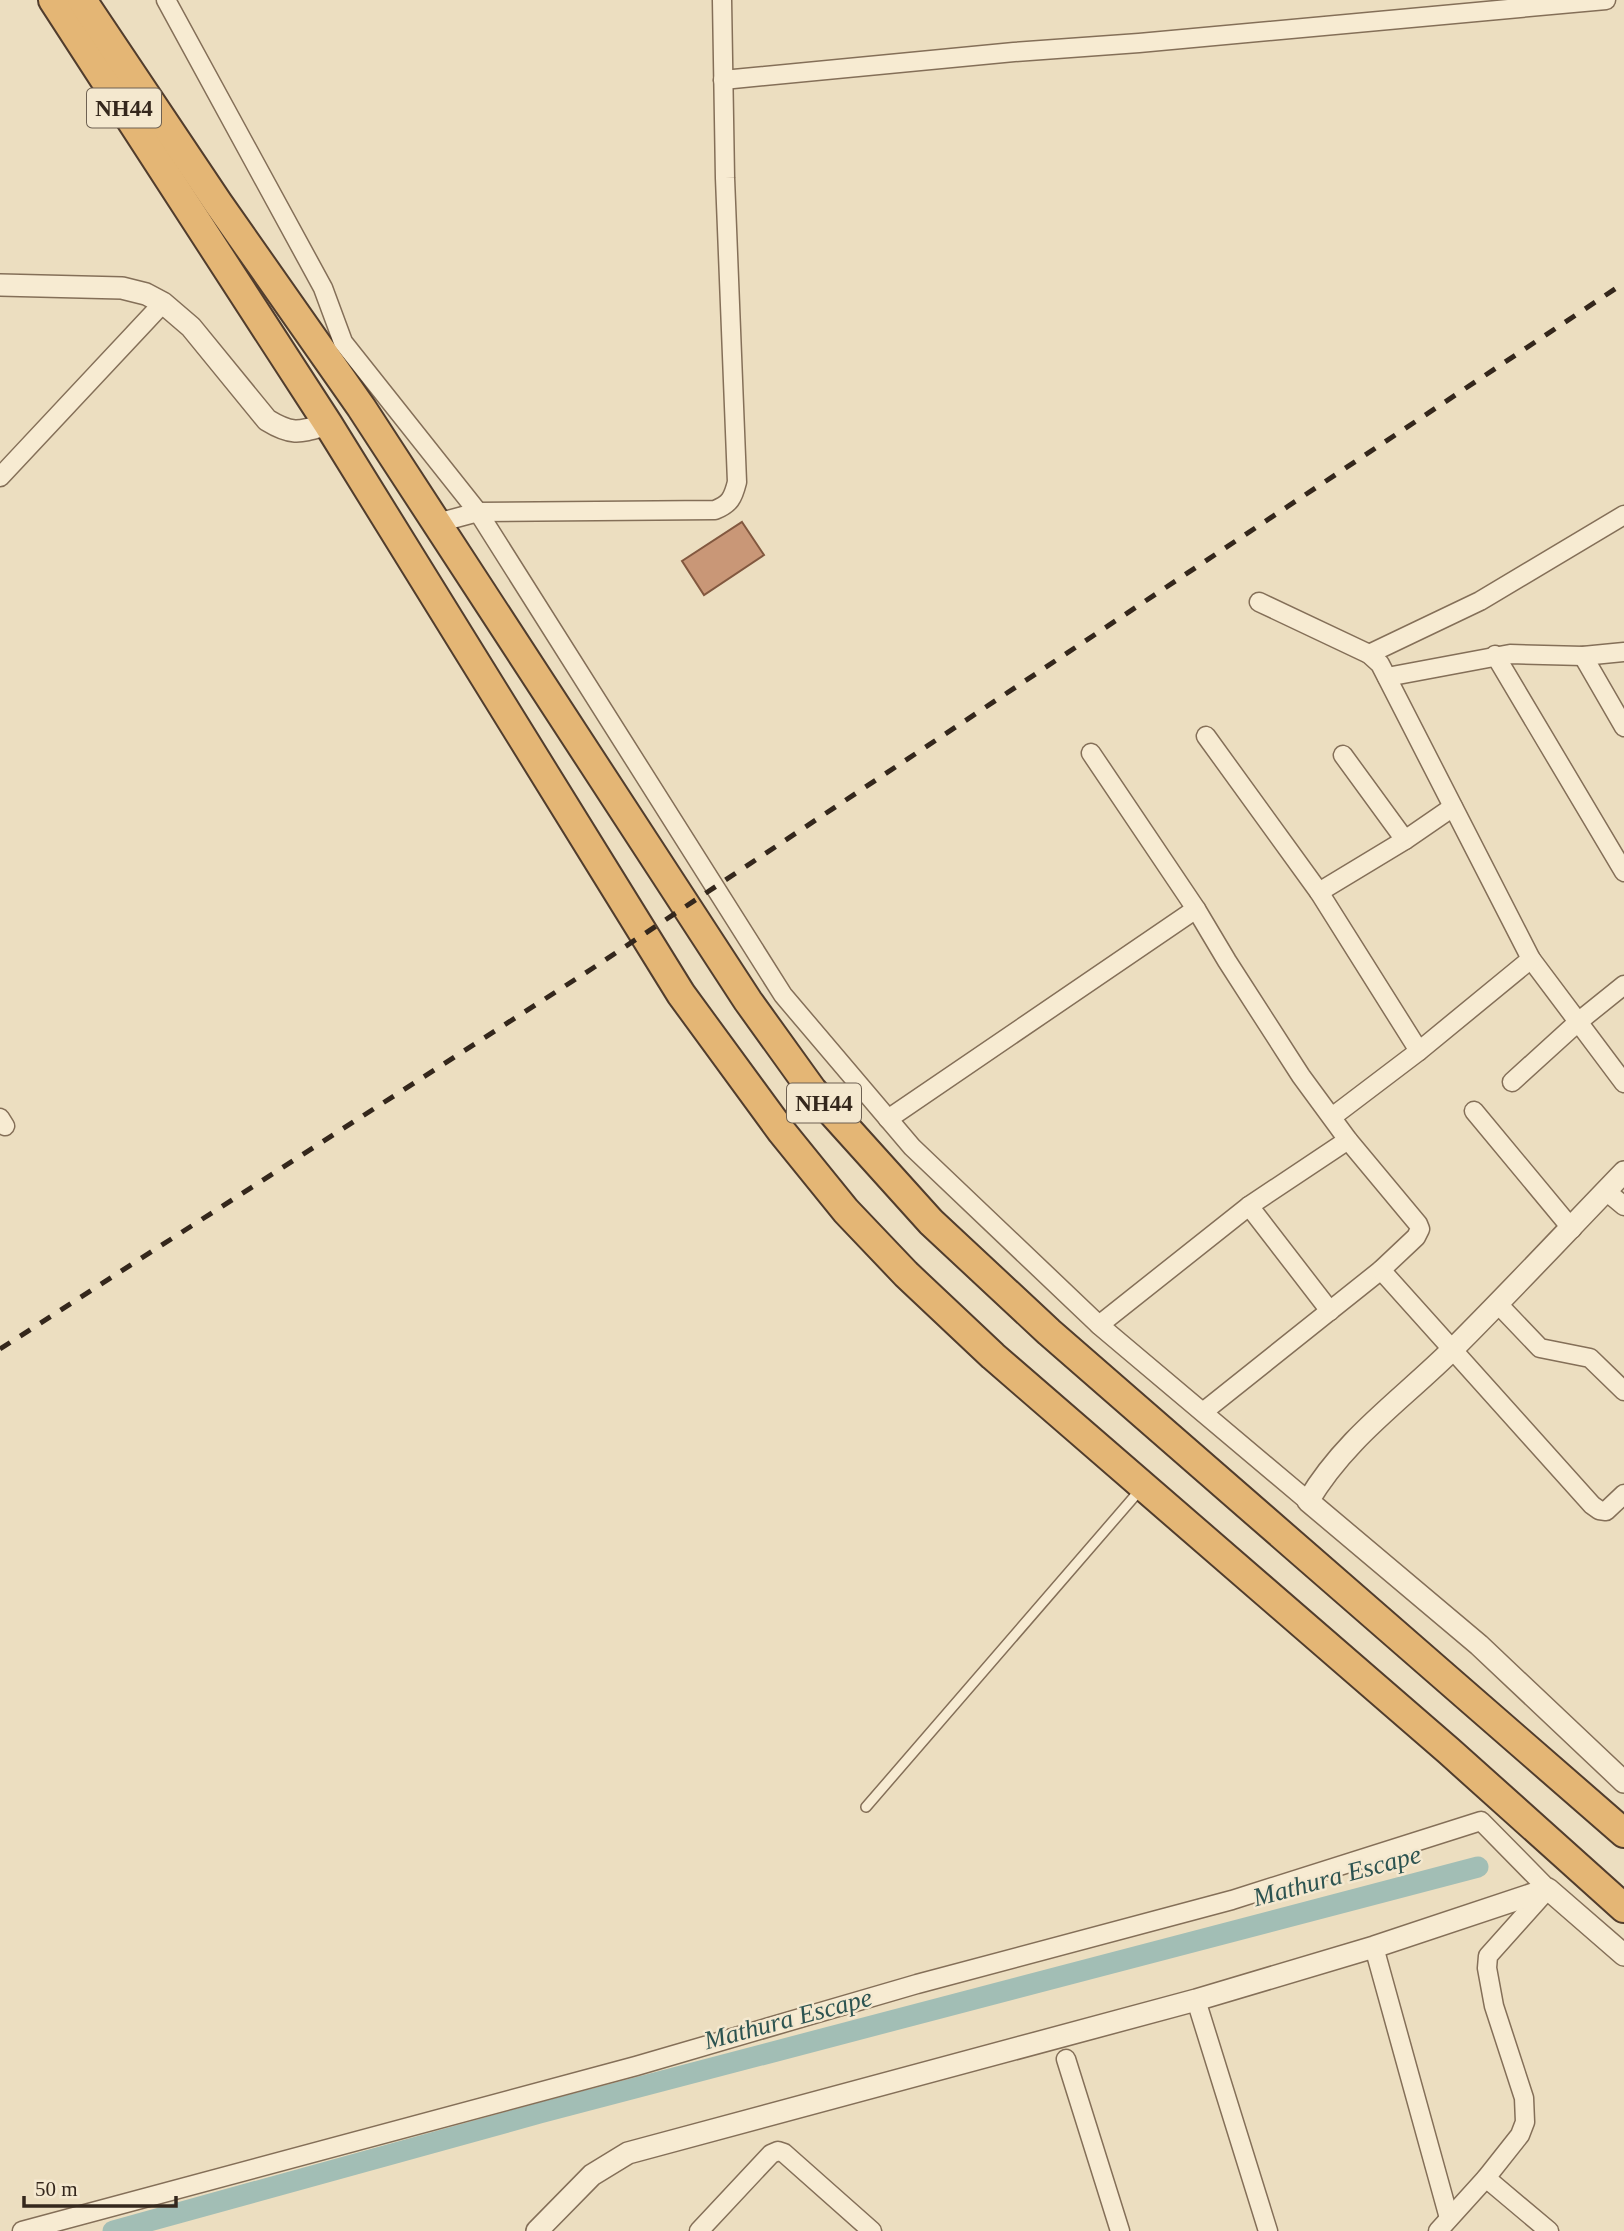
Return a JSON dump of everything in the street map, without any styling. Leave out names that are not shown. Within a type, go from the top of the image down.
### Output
[{"type":"highway","name":"NH44","points":[[53,0],[328,424],[681,994],[782,1132],[846,1210],[906,1274],[993,1356],[1449,1751],[1624,1908]]},
{"type":"highway","name":"NH44","points":[[82,0],[218,203],[361,407],[582,750],[748,1001],[812,1090],[931,1223],[1049,1332],[1624,1833]]},
{"type":"street","points":[[166,0],[323,288],[343,342],[478,512],[783,995],[912,1147],[1099,1325],[1479,1645],[1624,1782]]},
{"type":"street","points":[[437,523],[478,512],[715,510],[727,506],[733,497],[737,482],[725,178],[722,0]]},
{"type":"street","points":[[723,80],[1606,0]]},
{"type":"street","points":[[3,288],[122,288],[146,294],[163,303],[191,327],[267,420],[282,429],[299,432],[328,424]]},
{"type":"street","points":[[0,477],[163,303]]},
{"type":"street","points":[[1369,653],[1480,601],[1624,515]]},
{"type":"street","points":[[1259,602],[1369,653],[1380,664],[1531,959],[1624,1083]]},
{"type":"street","points":[[1387,677],[1495,655],[1583,656],[1624,652]]},
{"type":"street","points":[[1495,655],[1624,872]]},
{"type":"street","points":[[1583,656],[1624,727]]},
{"type":"street","points":[[1206,736],[1319,892],[1419,1051]]},
{"type":"street","points":[[1091,753],[1196,909],[1301,1076],[1348,1140],[1420,1229],[1416,1237],[1381,1270],[1203,1412]]},
{"type":"street","points":[[1343,755],[1405,840]]},
{"type":"street","points":[[1319,892],[1405,840],[1453,807]]},
{"type":"street","points":[[888,1119],[1196,909]]},
{"type":"street","points":[[1332,1117],[1419,1051],[1531,959]]},
{"type":"street","points":[[1512,1082],[1578,1022],[1624,985]]},
{"type":"street","points":[[1474,1111],[1572,1229]]},
{"type":"street","points":[[1099,1325],[1249,1206],[1348,1140]]},
{"type":"street","points":[[1308,1501],[1333,1464],[1370,1423],[1453,1349],[1572,1229],[1624,1172]]},
{"type":"street","points":[[1606,1191],[1624,1206]]},
{"type":"street","points":[[1249,1206],[1330,1311]]},
{"type":"street","points":[[1381,1270],[1592,1505],[1598,1510],[1606,1511],[1624,1494]]},
{"type":"street","points":[[1497,1303],[1540,1348],[1590,1358],[1624,1391]]},
{"type":"street","points":[[22,2231],[636,2066],[917,1984],[1232,1900],[1481,1821],[1548,1889],[1624,1955]]},
{"type":"street","points":[[537,2231],[592,2175],[628,2153],[1196,2000],[1374,1947],[1548,1889]]},
{"type":"street","points":[[1443,2225],[1486,2178],[1520,2135],[1525,2122],[1526,2112],[1494,2006],[1487,1968],[1488,1956],[1548,1889]]},
{"type":"street","points":[[1374,1947],[1443,2225]]},
{"type":"street","points":[[1196,2000],[1268,2231]]},
{"type":"street","points":[[1066,2059],[1120,2231]]},
{"type":"street","points":[[699,2231],[771,2154],[778,2151],[784,2153],[872,2231]]},
{"type":"street","points":[[1486,2178],[1549,2231]]},
{"type":"lane","points":[[866,1807],[1143,1486]]},
{"type":"building","points":[[742,522],[764,555],[704,595],[682,561]]},
{"type":"waterway","name":"Mathura Escape","points":[[113,2231],[540,2113],[1478,1867]]},
{"type":"railway","points":[[0,1349],[593,968],[1624,283]]}]
